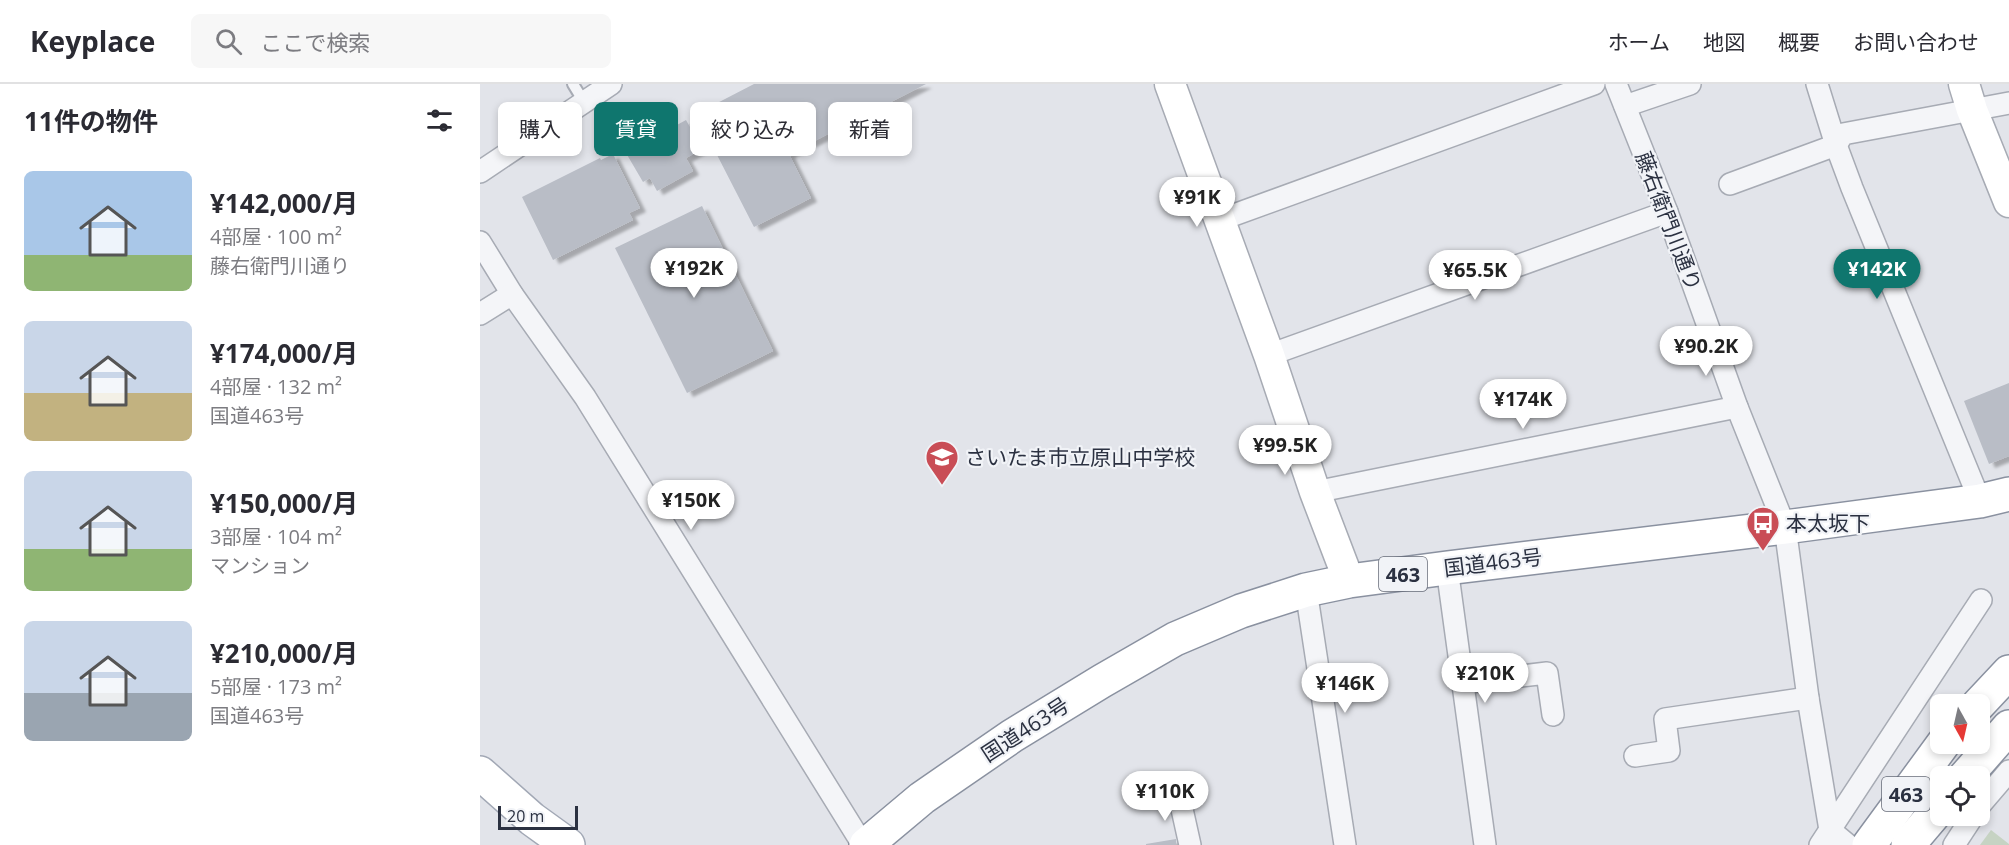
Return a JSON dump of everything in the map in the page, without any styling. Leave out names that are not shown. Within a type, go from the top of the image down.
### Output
[{"type":"main road","name":"国道463号","points":[[865,845],[922,798],[985,754],[1102,681],[1175,639],[1241,611],[1306,590],[1349,581],[1785,527],[1995,498]]},
{"type":"main road","points":[[1988,694],[2009,672]]},
{"type":"main road","points":[[1975,766],[2009,727]]},
{"type":"main road","name":"463","points":[[1869,845],[1936,754]]},
{"type":"main road","points":[[480,772],[532,819],[568,845]]},
{"type":"main road","name":"463","points":[[1908,845],[1930,819]]},
{"type":"street","points":[[480,172],[611,84]]},
{"type":"street","points":[[1170,84],[1269,355],[1315,492],[1349,581]]},
{"type":"street","points":[[1220,220],[1594,84]]},
{"type":"street","name":"藤右衛門川通り","points":[[1616,84],[1667,212],[1737,407],[1785,527],[1825,837]]},
{"type":"street","points":[[1625,106],[1690,84]]},
{"type":"street","points":[[1817,84],[1836,145],[1995,498]]},
{"type":"street","points":[[1968,97],[2009,202]]},
{"type":"street","points":[[1730,184],[1836,145],[1843,134],[1968,97],[2009,103]]},
{"type":"street","points":[[1269,355],[1667,212]]},
{"type":"street","points":[[480,242],[512,294],[585,397],[865,845]]},
{"type":"street","points":[[480,314],[512,294]]},
{"type":"street","points":[[1315,492],[1737,407]]},
{"type":"street","points":[[1447,568],[1485,845]]},
{"type":"street","points":[[1306,590],[1345,845]]},
{"type":"street","points":[[1848,845],[1825,837],[1981,600]]},
{"type":"street","points":[[1462,683],[1547,673],[1552,715]]},
{"type":"street","points":[[1635,756],[1669,751],[1665,719],[1808,698]]},
{"type":"street","points":[[1990,793],[2009,771]]},
{"type":"street","points":[[1178,791],[1190,845]]},
{"type":"street","points":[[1954,845],[1966,826]]},
{"type":"lane","points":[[573,84],[584,102]]},
{"type":"green space","points":[[1991,830],[2009,844],[2009,845],[1980,845]]},
{"type":"building","points":[[754,84],[926,84],[891,102],[828,102],[828,134],[816,140],[816,102],[719,102]]},
{"type":"building","points":[[686,120],[690,127],[690,156],[686,158],[693,171],[657,191],[650,178],[643,182],[628,156],[678,156],[678,124]]},
{"type":"building","points":[[614,156],[640,208],[629,213],[633,220],[553,260],[522,197],[600,158],[601,160]]},
{"type":"building","points":[[718,156],[790,156],[811,198],[754,227]]},
{"type":"building","points":[[702,206],[773,351],[687,393],[615,248]]},
{"type":"building","points":[[2009,383],[2009,456],[1989,464],[1964,401]]},
{"type":"building","points":[[1176,839],[1176,845],[1146,845],[1146,844]]},
{"type":"place","name":"さいたま市立原山中学校","points":[[942,486]]},
{"type":"place","name":"本太坂下","points":[[1763,552]]}]
